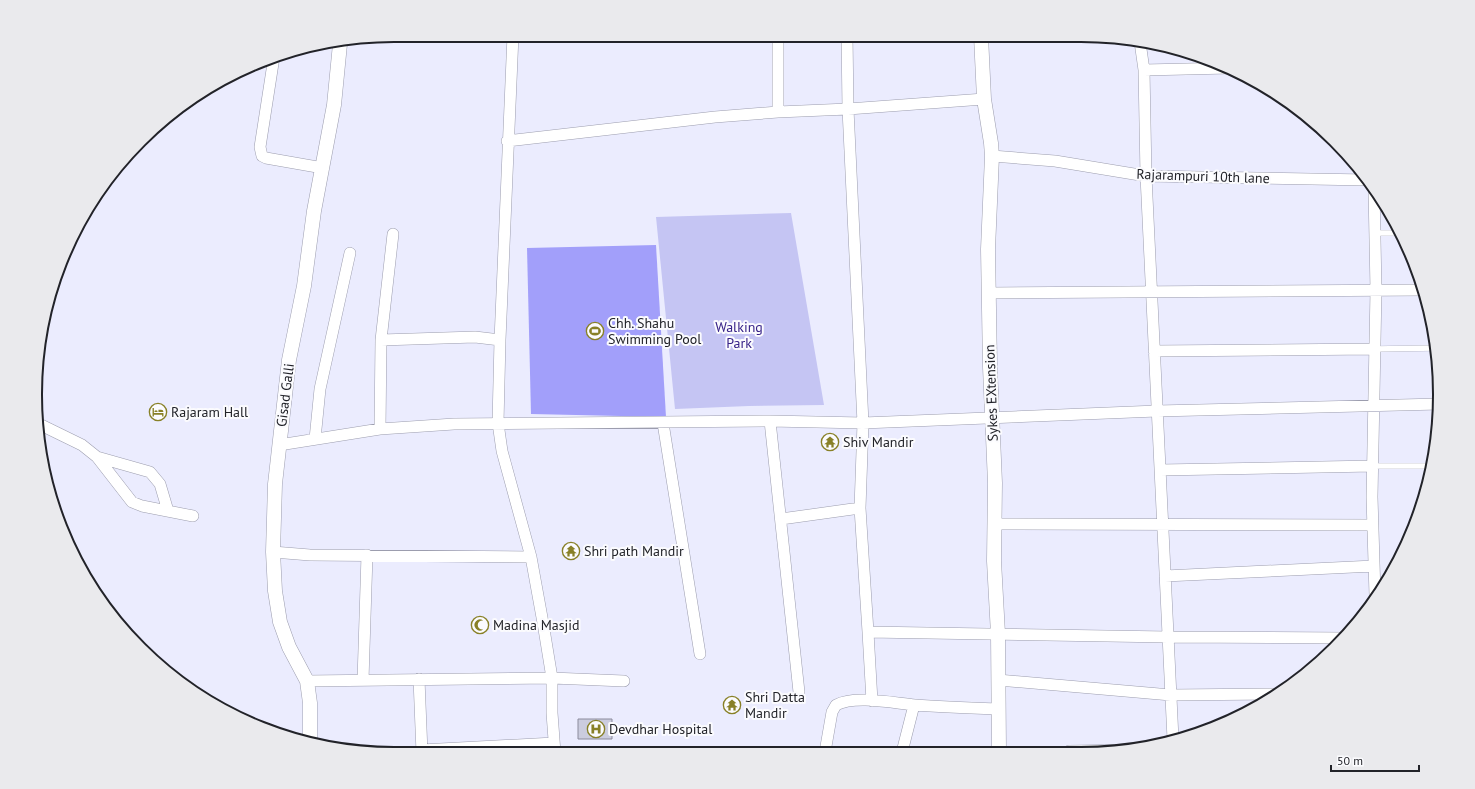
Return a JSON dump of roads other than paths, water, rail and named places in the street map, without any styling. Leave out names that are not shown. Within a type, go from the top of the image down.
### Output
[{"type":"street","points":[[513,42],[507,142],[498,423],[502,451],[531,556],[543,623],[552,678],[554,747]]},
{"type":"street","points":[[778,42],[778,112]]},
{"type":"street","points":[[847,42],[848,109],[863,423],[860,508],[872,701]]},
{"type":"street","name":"Sykes EXtension","points":[[981,42],[984,99],[992,156],[989,233],[989,293],[990,367],[995,483],[994,560],[998,634],[999,747]]},
{"type":"street","name":"Gisad Galli","points":[[310,737],[310,703],[307,681],[289,647],[280,622],[275,591],[273,552],[279,445],[289,360],[304,286],[314,210],[334,105],[340,46]]},
{"type":"street","points":[[1141,48],[1144,70],[1146,176],[1151,292],[1173,735]]},
{"type":"street","points":[[273,64],[260,147],[262,156],[322,168]]},
{"type":"street","points":[[1144,70],[1213,68]]},
{"type":"street","points":[[507,142],[652,123],[778,112],[848,109],[984,99]]},
{"type":"street","name":"Rajarampuri 10th lane","points":[[992,156],[1055,161],[1146,176],[1360,180]]},
{"type":"street","points":[[1374,199],[1376,290],[1372,525],[1375,588]]},
{"type":"street","points":[[380,429],[381,340],[393,234]]},
{"type":"street","points":[[314,439],[320,389],[350,252]]},
{"type":"street","points":[[989,293],[1417,290]]},
{"type":"street","points":[[381,340],[475,337],[500,340]]},
{"type":"street","points":[[1154,351],[1374,348]]},
{"type":"street","points":[[279,445],[380,429],[498,423],[663,423],[770,421],[863,423],[1157,412],[1433,404]]},
{"type":"street","points":[[770,421],[798,692]]},
{"type":"street","points":[[663,423],[700,654]]},
{"type":"street","points":[[44,426],[82,445],[97,457],[132,502],[142,506],[193,516]]},
{"type":"street","points":[[97,457],[150,472],[160,484],[168,511]]},
{"type":"street","points":[[1160,470],[1373,466]]},
{"type":"street","points":[[781,519],[860,508]]},
{"type":"street","points":[[994,524],[1372,525]]},
{"type":"street","points":[[273,552],[310,555],[531,556]]},
{"type":"street","points":[[363,680],[367,555]]},
{"type":"street","points":[[1165,576],[1374,566]]},
{"type":"street","points":[[868,632],[1336,638]]},
{"type":"street","points":[[307,681],[552,678],[624,680]]},
{"type":"street","points":[[419,679],[422,747]]},
{"type":"street","points":[[998,680],[1171,695],[1266,694]]},
{"type":"street","points":[[826,747],[832,712],[836,705],[848,700],[890,701],[914,705],[998,709]]},
{"type":"street","points":[[903,747],[914,705]]},
{"type":"lane","points":[[1375,233],[1394,233]]},
{"type":"lane","points":[[1374,348],[1430,348]]},
{"type":"lane","points":[[1373,466],[1425,466]]},
{"type":"place","name":"Chh. Shahu Swimming Pool","points":[[595,331]]},
{"type":"place","name":"Rajaram Hall","points":[[158,412]]},
{"type":"place","name":"Shiv Mandir","points":[[830,442]]},
{"type":"place","name":"Shri path Mandir","points":[[571,551]]},
{"type":"place","name":"Madina Masjid","points":[[480,625]]},
{"type":"place","name":"Shri Datta Mandir","points":[[732,705]]},
{"type":"place","name":"Devdhar Hospital","points":[[596,729]]},
{"type":"park label","name":"Walking Park","points":[[739,336]]}]
